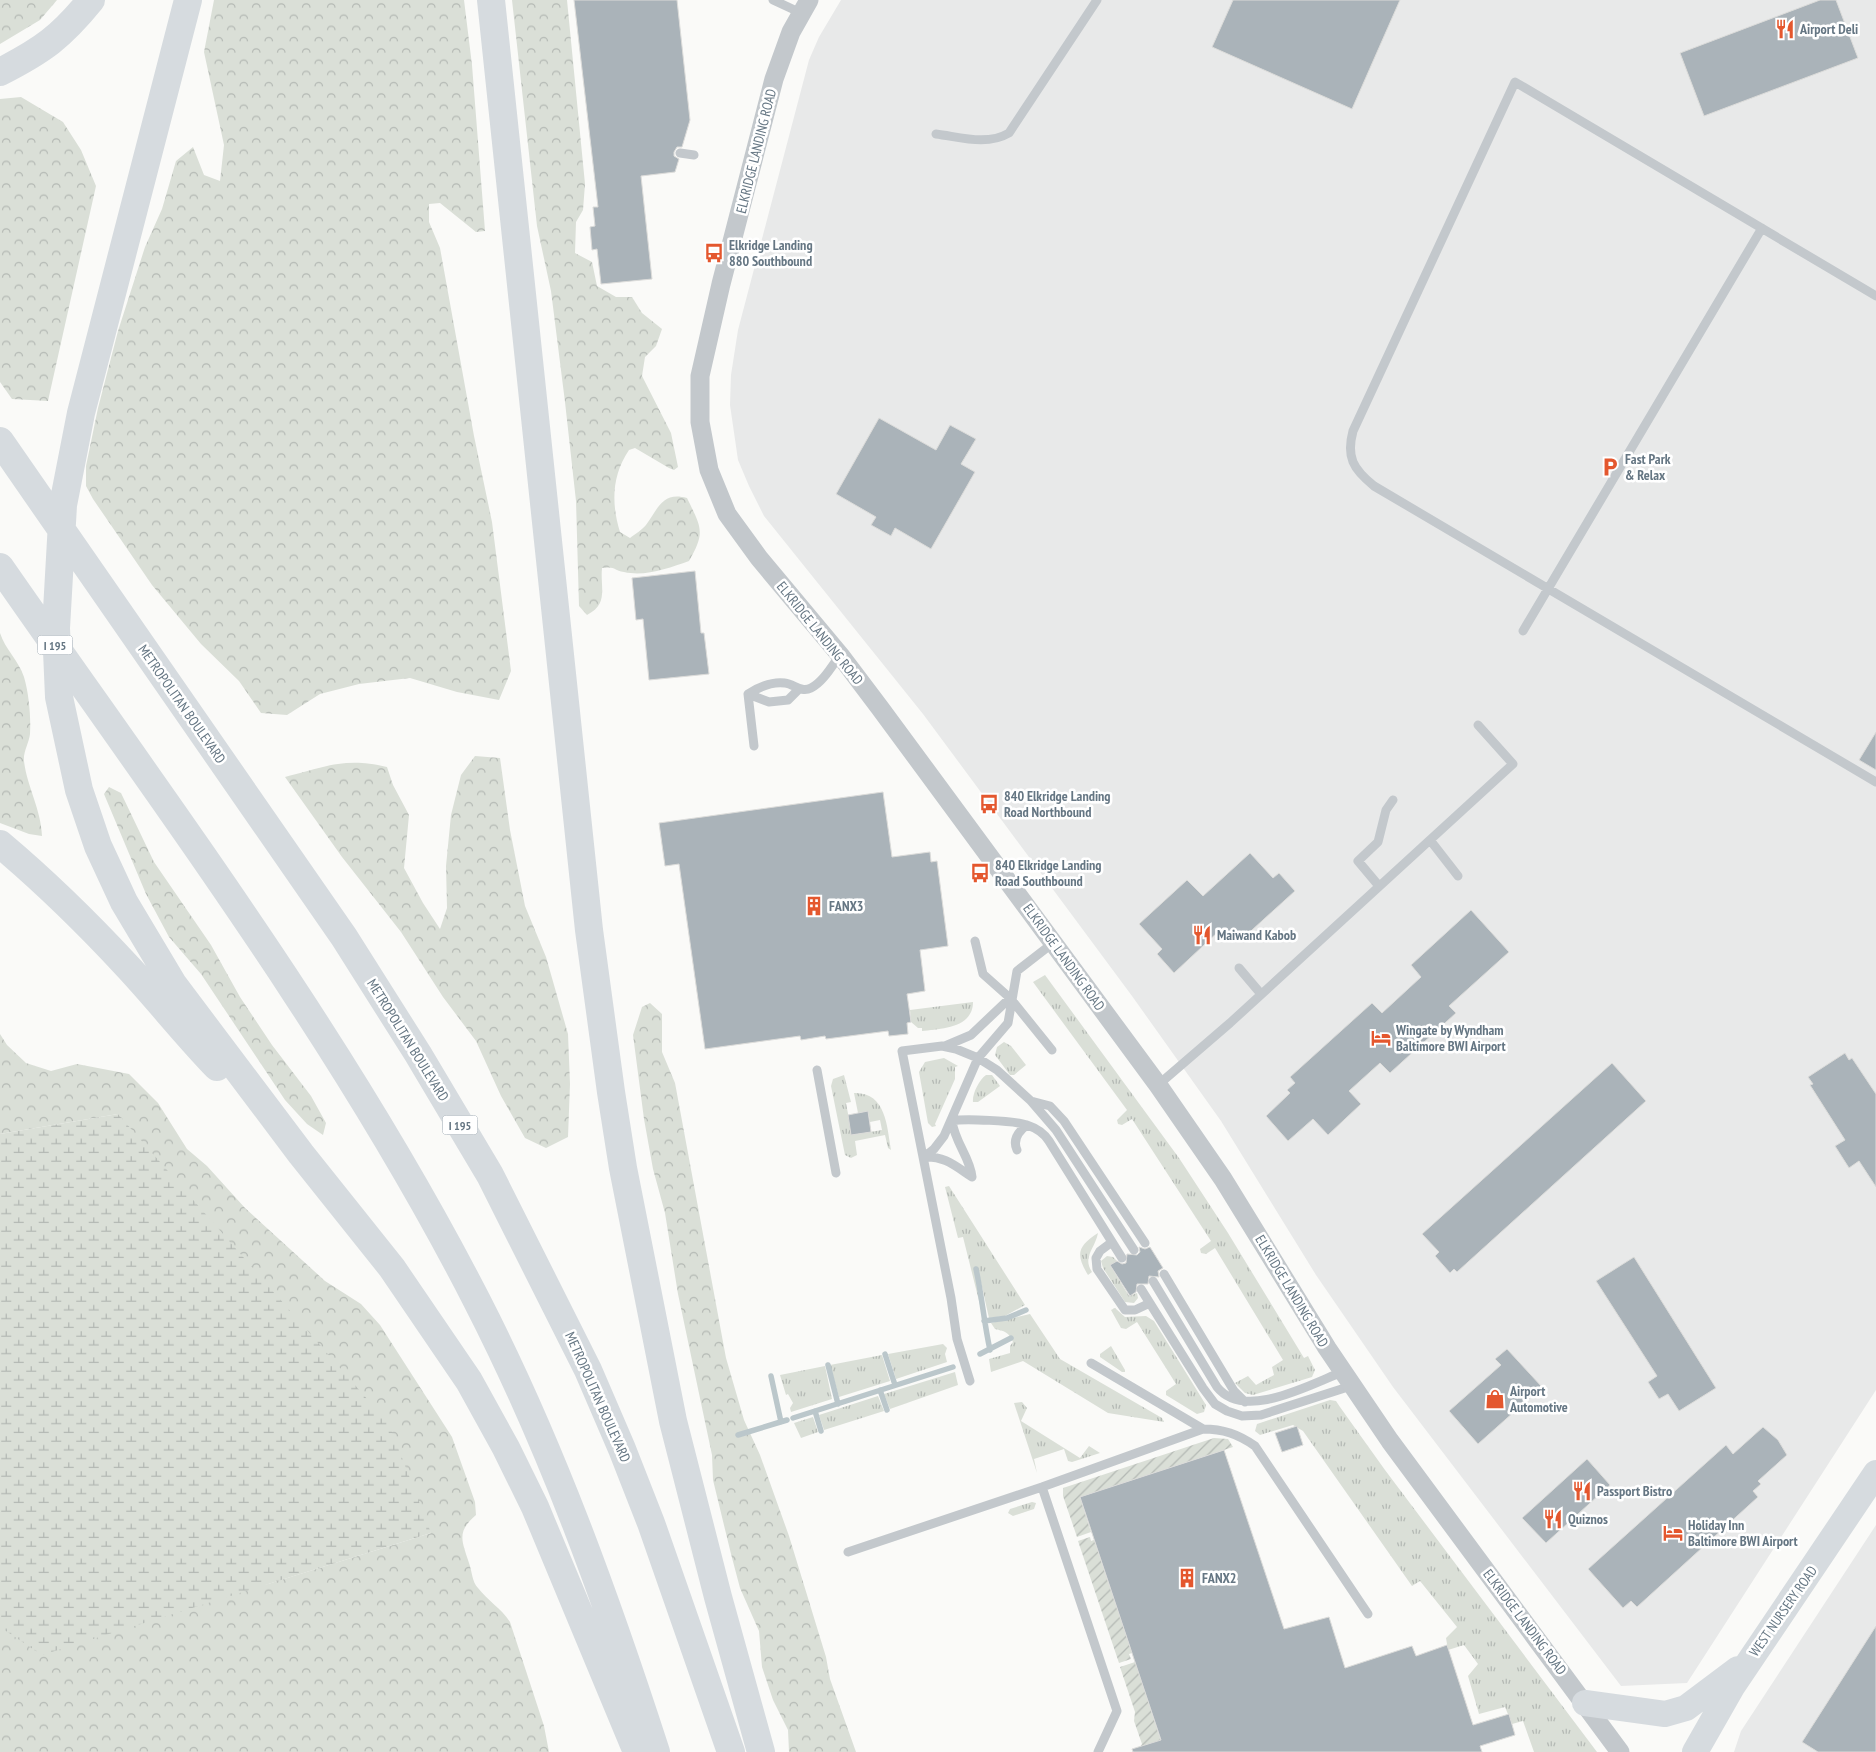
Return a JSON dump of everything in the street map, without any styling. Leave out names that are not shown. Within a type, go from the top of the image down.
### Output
[{"type":"highway","points":[[0,72],[32,56],[58,38],[91,0]]},
{"type":"highway","points":[[188,0],[72,452],[63,504],[56,628],[59,697],[80,790],[98,846],[124,902],[173,984],[301,1154],[392,1268],[469,1381],[506,1448],[535,1508],[637,1752]]},
{"type":"highway","points":[[491,0],[588,920],[611,1092],[626,1186],[674,1421],[718,1597],[761,1752]]},
{"type":"highway","name":"METROPOLITAN BOULEVARD","points":[[0,441],[344,937],[418,1054],[490,1175],[588,1370],[622,1449],[651,1523],[731,1752]]},
{"type":"highway","name":"I 195","points":[[0,567],[282,974],[358,1091],[438,1228],[478,1303],[557,1476],[622,1648],[656,1752]]},
{"type":"highway","points":[[0,844],[38,876],[127,965],[183,1032],[301,1154]]},
{"type":"main road","name":"WEST NURSERY ROAD","points":[[1695,1752],[1732,1687],[1876,1473]]},
{"type":"main road","points":[[1586,1703],[1665,1714],[1686,1708],[1750,1660]]},
{"type":"main road","points":[[1716,1752],[1732,1687]]},
{"type":"street","name":"ELKRIDGE LANDING ROAD","points":[[805,7],[791,32],[774,79],[711,322],[700,376],[700,422],[709,470],[728,514],[759,558],[840,655],[1158,1085],[1231,1192],[1347,1379],[1390,1441],[1586,1703],[1620,1752]]},
{"type":"lane","points":[[773,0],[805,7]]},
{"type":"lane","points":[[936,134],[989,140],[1000,138],[1008,133],[1097,0]]},
{"type":"lane","points":[[1876,296],[1516,82],[1353,430],[1349,446],[1351,458],[1359,474],[1374,486],[1876,782]]},
{"type":"lane","points":[[680,153],[694,155]]},
{"type":"lane","points":[[1523,631],[1762,228]]},
{"type":"lane","points":[[748,694],[765,684],[786,683],[799,689],[811,688],[827,674],[840,655]]},
{"type":"lane","points":[[748,694],[768,702],[788,700],[799,689]]},
{"type":"lane","points":[[748,694],[754,746]]},
{"type":"lane","points":[[1158,1085],[1262,994],[1513,764],[1478,725]]},
{"type":"lane","points":[[1380,886],[1358,861],[1378,842],[1386,810],[1393,800]]},
{"type":"lane","points":[[1430,840],[1458,876]]},
{"type":"lane","points":[[975,941],[983,974],[1010,998],[1052,1050]]},
{"type":"lane","points":[[924,1157],[934,1149],[952,1121],[978,1058],[1008,1023],[1011,1013],[1010,998],[1017,971],[1053,943]]},
{"type":"lane","points":[[1239,968],[1262,994]]},
{"type":"lane","points":[[970,1381],[957,1339],[951,1298],[902,1051],[942,1046],[972,1035],[1010,998]]},
{"type":"lane","points":[[942,1046],[956,1049],[978,1058],[997,1070],[1031,1101],[1056,1130],[1134,1250]]},
{"type":"lane","points":[[817,1070],[836,1173]]},
{"type":"lane","points":[[1031,1101],[1050,1106],[1060,1116],[1145,1243]]},
{"type":"lane","points":[[952,1121],[968,1119],[1027,1125],[1046,1136],[1122,1258]]},
{"type":"lane","points":[[924,1157],[934,1156],[951,1161],[972,1177],[970,1165],[954,1134],[952,1121]]},
{"type":"lane","points":[[1017,1150],[1015,1140],[1017,1135],[1027,1125]]},
{"type":"lane","points":[[1112,1242],[1100,1251],[1096,1258],[1097,1269],[1125,1310],[1135,1310],[1150,1303]]},
{"type":"lane","points":[[1164,1274],[1234,1391],[1245,1402]]},
{"type":"lane","points":[[1153,1281],[1217,1386],[1226,1396],[1245,1402],[1264,1400],[1347,1379]]},
{"type":"lane","points":[[1141,1289],[1202,1388],[1215,1404],[1227,1411],[1242,1416],[1261,1415],[1347,1379]]},
{"type":"lane","points":[[1091,1363],[1203,1429]]},
{"type":"lane","points":[[848,1552],[1042,1487],[1203,1429],[1219,1429],[1240,1436],[1255,1446],[1368,1614]]},
{"type":"lane","points":[[1042,1487],[1118,1711],[1098,1752]]},
{"type":"shaded area","points":[[841,0],[1876,0],[1876,1390],[1687,1683],[1621,1686],[1393,1387],[1316,1275],[1221,1121],[1132,996],[923,714],[764,516],[738,460],[730,405],[731,375],[738,330],[809,60],[819,37]]},
{"type":"shaded area","points":[[1876,1525],[1876,1752],[1734,1752],[1741,1731]]},
{"type":"green space","points":[[0,0],[57,0],[40,20],[0,44]]},
{"type":"green space","points":[[214,0],[464,0],[472,65],[485,231],[476,232],[440,203],[429,204],[429,222],[440,248],[474,436],[492,522],[511,671],[499,700],[457,692],[410,678],[359,684],[320,694],[287,715],[261,713],[239,681],[201,644],[152,585],[86,486],[86,466],[98,408],[118,331],[145,247],[162,209],[176,161],[193,147],[204,175],[220,181],[224,145],[204,52]]},
{"type":"green space","points":[[512,0],[567,0],[585,184],[583,210],[576,222],[575,253],[592,262],[597,286],[616,297],[632,297],[642,313],[662,329],[656,346],[645,357],[642,376],[671,433],[678,467],[674,470],[635,448],[629,450],[616,479],[614,500],[620,532],[630,538],[644,527],[666,499],[679,496],[687,498],[696,516],[700,530],[698,543],[689,561],[657,571],[640,573],[602,568],[601,601],[594,611],[587,615],[579,606],[576,501],[551,291],[537,226]]},
{"type":"green space","points":[[21,97],[63,122],[81,150],[96,186],[48,401],[12,399],[0,382],[0,99]]},
{"type":"green space","points":[[0,633],[22,671],[26,684],[30,727],[24,761],[39,817],[42,836],[29,834],[0,823]]},
{"type":"green space","points":[[475,756],[500,758],[510,830],[525,906],[546,957],[568,1034],[570,1084],[568,1137],[546,1148],[525,1138],[501,1096],[476,1041],[443,997],[401,932],[342,857],[285,777],[347,763],[387,767],[393,785],[409,815],[404,868],[440,929],[447,908],[446,866],[451,815],[461,775]]},
{"type":"green space","points":[[109,787],[121,793],[154,862],[211,945],[240,997],[272,1045],[311,1096],[326,1123],[323,1135],[307,1124],[285,1100],[201,974],[169,937],[146,894],[104,794]]},
{"type":"green space","points":[[1045,975],[1179,1158],[1228,1233],[1304,1358],[1308,1356],[1315,1370],[1312,1377],[1253,1395],[1245,1393],[1235,1383],[1248,1376],[1256,1385],[1274,1375],[1272,1367],[1283,1360],[1215,1248],[1206,1254],[1201,1253],[1200,1249],[1211,1241],[1132,1119],[1122,1125],[1118,1124],[1117,1120],[1127,1110],[1033,982]]},
{"type":"green space","points":[[973,1002],[972,1011],[968,1017],[955,1026],[922,1031],[922,1028],[918,1028],[911,1022],[910,1010]]},
{"type":"green space","points":[[650,1003],[662,1014],[662,1052],[675,1083],[726,1358],[744,1420],[760,1455],[789,1536],[826,1657],[830,1679],[856,1752],[789,1752],[788,1730],[773,1700],[762,1667],[759,1631],[740,1588],[713,1480],[712,1455],[678,1294],[665,1213],[653,1169],[644,1119],[633,1035],[642,1007]]},
{"type":"green space","points":[[0,1034],[7,1045],[26,1063],[51,1071],[77,1064],[129,1074],[158,1103],[187,1149],[207,1166],[245,1208],[325,1281],[361,1304],[380,1325],[452,1437],[475,1502],[476,1515],[465,1527],[462,1537],[473,1580],[482,1593],[510,1622],[544,1726],[549,1752],[0,1752],[0,1627],[268,1584],[431,1533],[118,1114],[0,1134]]},
{"type":"green space","points":[[1004,1042],[1011,1046],[1026,1065],[1014,1075],[1010,1075],[995,1055],[997,1047]]},
{"type":"green space","points":[[944,1058],[958,1066],[955,1067],[955,1079],[935,1124],[936,1126],[932,1127],[928,1123],[919,1072],[925,1062]]},
{"type":"green space","points":[[844,1075],[851,1102],[846,1103],[852,1135],[882,1130],[880,1120],[870,1122],[868,1111],[858,1113],[854,1093],[865,1094],[879,1104],[883,1112],[891,1150],[888,1148],[885,1135],[855,1141],[857,1155],[851,1158],[845,1155],[831,1086],[833,1079]]},
{"type":"green space","points":[[986,1075],[992,1075],[1000,1086],[978,1102],[973,1102],[977,1087]]},
{"type":"green space","points":[[118,1114],[389,1424],[431,1533],[42,1655],[0,1627],[0,1134]]},
{"type":"green space","points":[[949,1186],[1025,1305],[1005,1316],[989,1318],[978,1269],[974,1270],[982,1304],[980,1305],[963,1237],[958,1238],[945,1187]]},
{"type":"green space","points":[[1098,1233],[1088,1262],[1092,1272],[1088,1275],[1081,1261],[1081,1251],[1086,1242]]},
{"type":"green space","points":[[1107,1256],[1113,1257],[1117,1261],[1110,1265],[1129,1296],[1137,1293],[1138,1298],[1134,1303],[1125,1302],[1103,1268],[1101,1261]]},
{"type":"green space","points":[[1115,1308],[1125,1317],[1146,1316],[1154,1321],[1206,1405],[1204,1412],[1197,1414],[1166,1395],[1166,1391],[1176,1384],[1137,1322],[1126,1329],[1121,1328],[1111,1310]]},
{"type":"green space","points":[[1030,1314],[1060,1359],[1162,1418],[1164,1422],[1108,1413],[1023,1361],[991,1372],[989,1359],[1010,1353],[1010,1346],[1013,1342],[1008,1334],[995,1329],[991,1323]]},
{"type":"green space","points":[[943,1344],[947,1348],[945,1354],[947,1362],[896,1379],[888,1354]]},
{"type":"green space","points":[[1111,1346],[1125,1372],[1122,1372],[1100,1357],[1100,1354]]},
{"type":"green space","points":[[882,1355],[890,1381],[839,1397],[830,1365]]},
{"type":"green space","points":[[825,1366],[832,1399],[791,1412],[790,1408],[793,1403],[788,1394],[786,1395],[780,1375]]},
{"type":"green space","points":[[955,1372],[958,1385],[890,1409],[884,1394]]},
{"type":"green space","points":[[878,1396],[884,1411],[824,1430],[819,1415]]},
{"type":"green space","points":[[1330,1400],[1336,1401],[1385,1470],[1597,1752],[1534,1752],[1523,1721],[1512,1724],[1505,1707],[1479,1714],[1468,1676],[1478,1664],[1464,1645],[1448,1650],[1446,1638],[1457,1627],[1420,1581],[1412,1586],[1303,1431],[1293,1425],[1260,1435],[1255,1431],[1257,1424]]},
{"type":"green space","points":[[1022,1402],[1027,1408],[1021,1421],[1080,1458],[1089,1446],[1100,1453],[1072,1462],[1068,1461],[1064,1449],[1034,1459],[1037,1473],[1014,1403]]},
{"type":"green space","points":[[813,1417],[818,1432],[801,1438],[794,1423]]},
{"type":"green space","points":[[1214,1438],[1228,1439],[1233,1447],[1080,1497],[1091,1532],[1077,1537],[1063,1496],[1063,1488]]},
{"type":"green space","points":[[1032,1502],[1036,1503],[1034,1509],[1013,1516],[1008,1513],[1010,1509]]},
{"type":"green space","points":[[1090,1537],[1091,1541],[1094,1540],[1132,1653],[1129,1654],[1131,1659],[1119,1663],[1078,1541]]},
{"type":"green space","points":[[1135,1662],[1161,1741],[1140,1747],[1142,1744],[1134,1721],[1135,1712],[1120,1667]]},
{"type":"building","points":[[574,0],[677,0],[690,120],[682,147],[677,147],[674,152],[674,156],[679,159],[675,172],[641,176],[652,279],[601,284],[597,249],[592,250],[590,227],[595,226],[593,207],[598,207]]},
{"type":"building","points":[[1233,0],[1400,0],[1352,109],[1212,47]]},
{"type":"building","points":[[1820,0],[1836,0],[1858,58],[1704,116],[1680,53]]},
{"type":"building","points":[[879,418],[936,450],[950,425],[976,439],[961,464],[975,472],[931,549],[895,528],[891,536],[871,525],[876,517],[836,494]]},
{"type":"building","points":[[695,571],[701,633],[704,633],[709,674],[649,680],[643,619],[636,620],[632,578]]},
{"type":"building","points":[[1876,732],[1876,770],[1859,760]]},
{"type":"building","name":"FANX3","points":[[883,792],[892,857],[930,852],[931,862],[937,861],[948,946],[920,950],[925,991],[907,994],[911,1022],[907,1023],[908,1034],[889,1036],[888,1031],[826,1039],[825,1036],[801,1040],[800,1036],[705,1049],[679,864],[665,866],[659,823]]},
{"type":"building","points":[[1250,853],[1273,878],[1279,873],[1295,891],[1241,940],[1236,933],[1226,942],[1218,932],[1174,973],[1157,954],[1162,949],[1139,924],[1187,880],[1203,896]]},
{"type":"building","name":"Wingate by Wyndham Baltimore BWI Airport","points":[[1471,910],[1509,952],[1449,1006],[1456,1013],[1390,1073],[1380,1063],[1349,1091],[1361,1104],[1328,1135],[1313,1119],[1288,1141],[1266,1116],[1290,1093],[1287,1090],[1295,1083],[1290,1077],[1372,1003],[1382,1013],[1421,977],[1411,965]]},
{"type":"building","points":[[1845,1053],[1849,1060],[1852,1058],[1876,1094],[1876,1187],[1859,1161],[1849,1168],[1835,1146],[1845,1140],[1810,1085],[1813,1084],[1808,1077]]},
{"type":"building","points":[[1612,1063],[1646,1101],[1457,1272],[1454,1269],[1450,1273],[1435,1256],[1439,1252],[1422,1234]]},
{"type":"building","points":[[868,1111],[871,1132],[851,1135],[848,1115]]},
{"type":"building","points":[[1139,1247],[1145,1249],[1150,1247],[1163,1268],[1158,1271],[1159,1277],[1149,1276],[1148,1284],[1137,1284],[1136,1292],[1130,1296],[1110,1265],[1117,1261],[1122,1264],[1126,1263],[1127,1254],[1137,1255],[1140,1252]]},
{"type":"building","points":[[1634,1257],[1716,1388],[1679,1411],[1668,1394],[1659,1399],[1648,1382],[1657,1376],[1596,1281]]},
{"type":"building","name":"Airport Automotive","points":[[1507,1349],[1542,1387],[1478,1444],[1449,1411],[1501,1365],[1495,1359]]},
{"type":"building","points":[[1297,1426],[1303,1445],[1282,1452],[1275,1433]]},
{"type":"building","name":"Holiday Inn Baltimore BWI Airport","points":[[1763,1427],[1778,1440],[1787,1455],[1758,1481],[1761,1484],[1753,1491],[1758,1497],[1637,1607],[1631,1601],[1623,1608],[1588,1569],[1726,1445],[1733,1454]]},
{"type":"building","name":"FANX2","points":[[1224,1450],[1284,1629],[1329,1617],[1345,1668],[1412,1646],[1416,1656],[1447,1645],[1473,1725],[1509,1714],[1515,1735],[1480,1746],[1482,1752],[1133,1752],[1132,1749],[1161,1740],[1080,1497]]},
{"type":"building","points":[[1587,1459],[1610,1485],[1546,1543],[1522,1518]]},
{"type":"building","points":[[1876,1626],[1876,1752],[1818,1752],[1802,1742]]},
{"type":"waterway","points":[[976,1269],[990,1350]]},
{"type":"waterway","points":[[984,1321],[1007,1318],[1026,1310]]},
{"type":"waterway","points":[[980,1354],[1011,1338]]},
{"type":"waterway","points":[[885,1354],[895,1385]]},
{"type":"waterway","points":[[828,1365],[838,1404]]},
{"type":"waterway","points":[[793,1418],[953,1367]]},
{"type":"waterway","points":[[771,1376],[781,1422]]},
{"type":"waterway","points":[[880,1390],[887,1410]]},
{"type":"waterway","points":[[815,1411],[821,1431]]},
{"type":"waterway","points":[[738,1435],[787,1420]]},
{"type":"place","name":"Airport Deli","points":[[1785,29]]},
{"type":"place","name":"Elkridge Landing 880 Southbound","points":[[714,253]]},
{"type":"place","name":"Fast Park & Relax","points":[[1610,467]]},
{"type":"place","name":"840 Elkridge Landing Road Northbound","points":[[989,804]]},
{"type":"place","name":"840 Elkridge Landing Road Southbound","points":[[980,873]]},
{"type":"place","name":"FANX3","points":[[814,906]]},
{"type":"place","name":"Maiwand Kabob","points":[[1202,935]]},
{"type":"place","name":"Wingate by Wyndham Baltimore BWI Airport","points":[[1381,1038]]},
{"type":"place","name":"Airport Automotive","points":[[1495,1399]]},
{"type":"place","name":"Passport Bistro","points":[[1582,1491]]},
{"type":"place","name":"Quiznos","points":[[1553,1519]]},
{"type":"place","name":"Holiday Inn Baltimore BWI Airport","points":[[1673,1533]]},
{"type":"place","name":"FANX2","points":[[1187,1578]]}]
